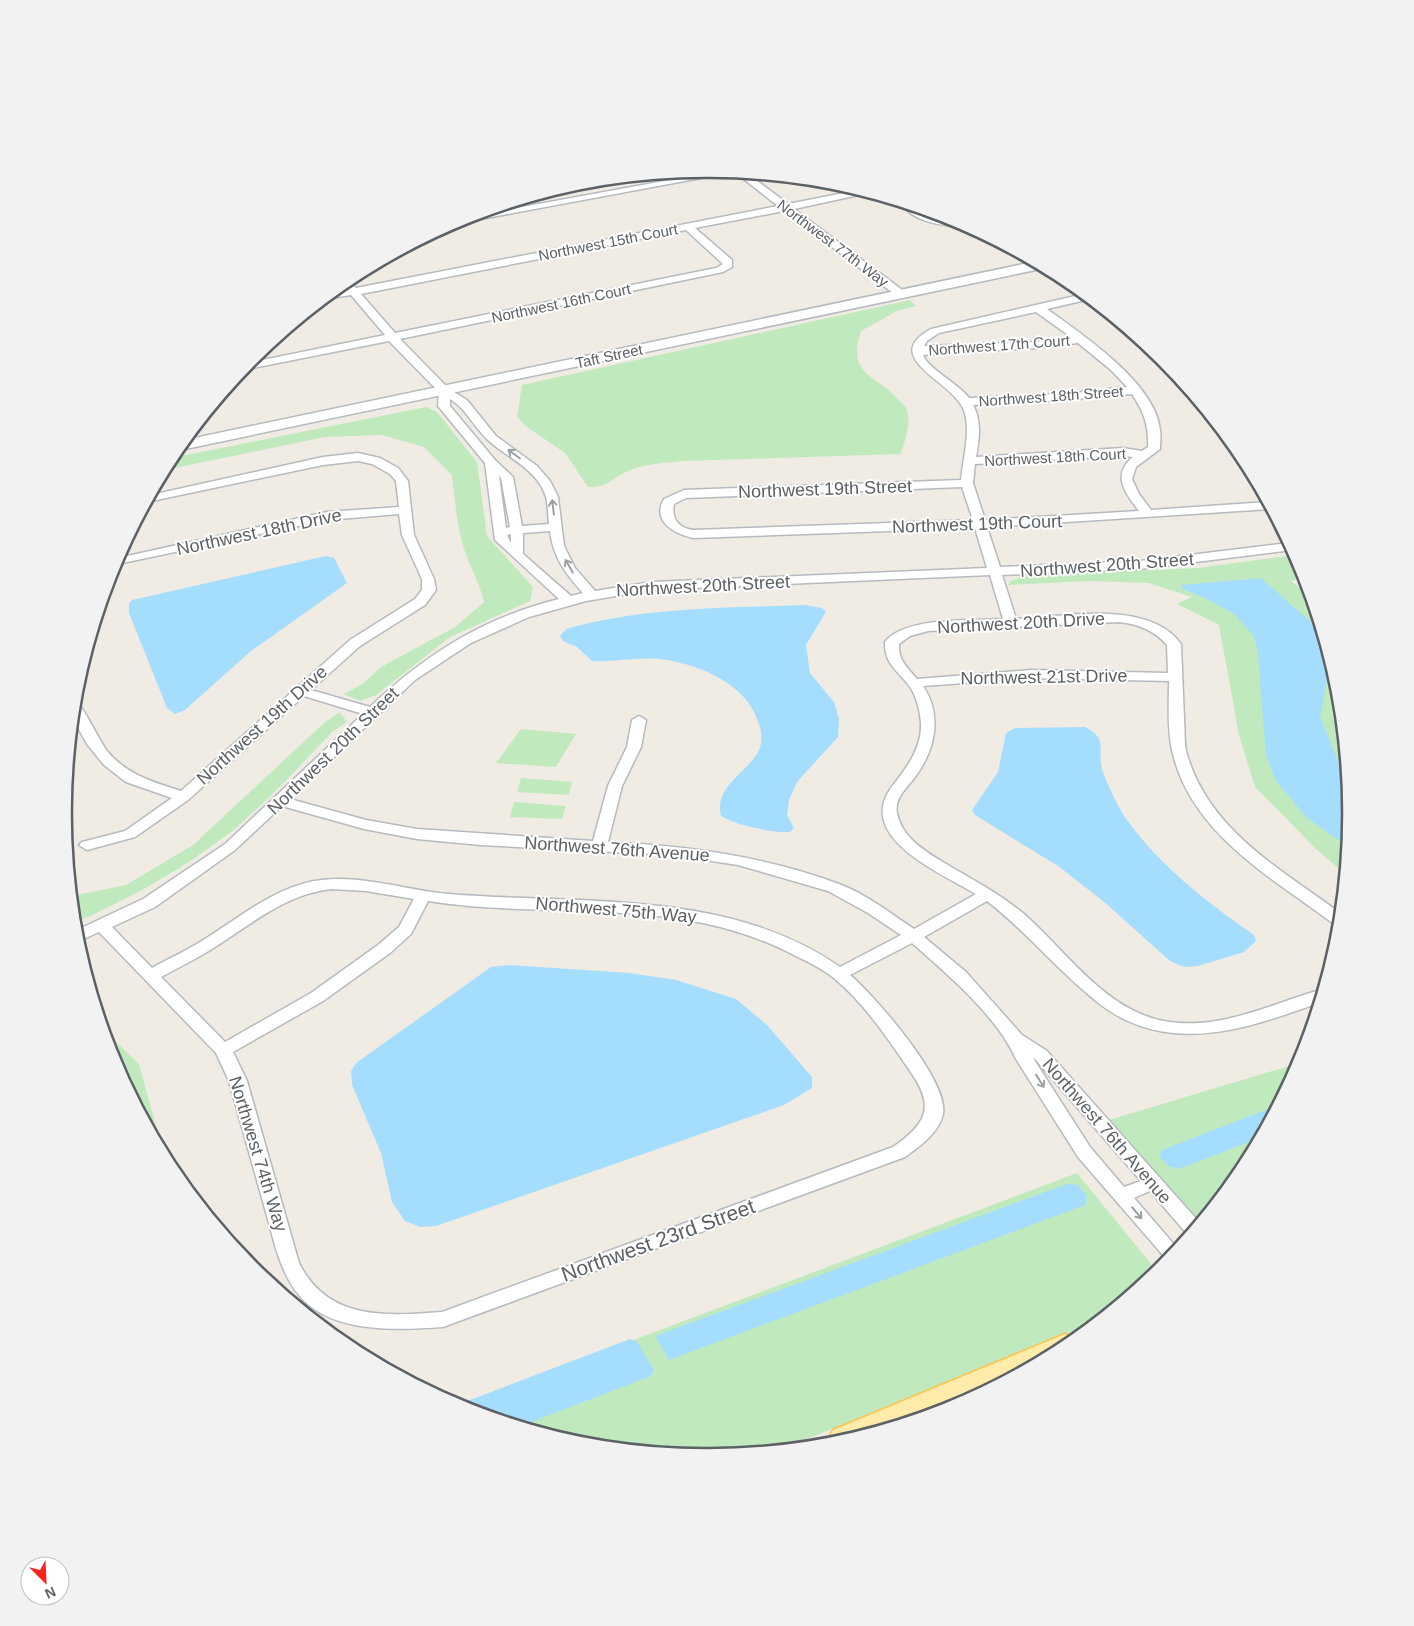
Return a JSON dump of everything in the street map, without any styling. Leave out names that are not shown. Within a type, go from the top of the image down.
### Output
[{"type":"main road","points":[[896,1419],[1006,1372]]},
{"type":"street","points":[[494,215],[692,179]]},
{"type":"street","name":"Northwest 77th Way","points":[[750,180],[901,294]]},
{"type":"street","name":"Northwest 15th Court","points":[[343,294],[849,195]]},
{"type":"street","points":[[926,218],[939,223]]},
{"type":"street","name":"Northwest 16th Court","points":[[258,364],[719,270],[728,265],[727,260],[687,226]]},
{"type":"street","name":"Taft Street","points":[[191,444],[1028,266]]},
{"type":"street","points":[[350,288],[392,337],[445,390],[462,402],[492,438],[533,469],[546,484],[552,497],[558,546],[569,569],[590,594]]},
{"type":"street","points":[[1011,623],[967,484],[968,461],[974,433],[973,416],[967,402],[954,388],[924,366],[919,360],[918,350],[922,339],[935,331],[1078,299]]},
{"type":"street","points":[[1038,308],[1109,361],[1136,390],[1149,413],[1156,440],[1154,449],[1143,455],[1126,470],[1128,488],[1148,515]]},
{"type":"street","name":"Northwest 17th Court","points":[[918,350],[1035,345],[1080,339]]},
{"type":"street","points":[[445,390],[444,406],[491,463],[507,478],[516,530],[517,555]]},
{"type":"street","name":"Northwest 18th Street","points":[[967,402],[1066,397],[1136,390]]},
{"type":"street","name":"Northwest 18th Court","points":[[968,461],[1124,452],[1143,455]]},
{"type":"street","points":[[157,497],[323,461],[358,457],[376,461],[394,471],[402,481],[404,510]]},
{"type":"street","points":[[491,463],[501,540],[567,600]]},
{"type":"street","name":"Northwest 19th Street","points":[[684,533],[672,527],[669,522],[667,507],[668,502],[673,498],[684,494],[967,484]]},
{"type":"street","name":"Northwest 19th Court","points":[[684,533],[980,524],[1262,507]]},
{"type":"street","name":"Northwest 18th Drive","points":[[126,560],[327,516],[404,510]]},
{"type":"street","name":"Northwest 19th Drive","points":[[87,845],[130,834],[182,797],[355,643],[420,602],[429,590],[428,580],[419,564],[408,535],[404,510]]},
{"type":"street","points":[[500,531],[556,527]]},
{"type":"street","name":"Northwest 20th Street","points":[[84,933],[148,903],[230,847],[281,801],[410,677],[453,646],[474,634],[521,614],[590,594],[652,586],[994,573],[1149,564],[1283,548]]},
{"type":"street","name":"Northwest 20th Drive","points":[[913,683],[890,654],[892,642],[905,633],[928,627],[1119,618],[1134,619],[1164,632],[1174,644],[1176,677]]},
{"type":"street","name":"Northwest 21st Drive","points":[[913,683],[1031,674],[1176,677]]},
{"type":"street","points":[[1176,677],[1179,749],[1188,776],[1207,811],[1234,842],[1258,863],[1333,915]]},
{"type":"street","points":[[913,683],[919,689],[928,715],[927,742],[913,770],[895,792],[889,807],[893,825],[902,840],[1014,913],[1103,998],[1126,1014],[1152,1024],[1186,1031],[1217,1029],[1260,1019],[1314,998]]},
{"type":"street","points":[[301,691],[373,712]]},
{"type":"street","points":[[80,719],[96,747],[124,775],[182,797]]},
{"type":"street","points":[[599,846],[614,786],[634,746],[640,720]]},
{"type":"street","name":"Northwest 76th Avenue","points":[[281,801],[364,824],[417,834],[481,840],[672,850],[740,860],[834,888],[874,909],[913,936],[960,976],[1016,1039],[1041,1055],[1190,1224]]},
{"type":"street","name":"Northwest 75th Way","points":[[151,975],[208,944],[294,891],[314,886],[354,884],[423,896],[647,910],[694,916],[741,926],[772,938],[812,957],[839,974],[864,998],[930,1086],[936,1108],[930,1126]]},
{"type":"street","points":[[839,974],[913,936],[987,894]]},
{"type":"street","points":[[224,1050],[317,997],[384,949],[406,930],[423,896]]},
{"type":"street","name":"Northwest 74th Way","points":[[102,926],[224,1050],[238,1082],[290,1263],[304,1288],[323,1304],[347,1314],[375,1321]]},
{"type":"street","name":"Northwest 76th Avenue","points":[[1016,1039],[1025,1059],[1084,1152],[1167,1249]]},
{"type":"street","name":"Northwest 23rd Street","points":[[375,1321],[407,1322],[443,1319],[899,1152],[914,1142],[930,1126]]},
{"type":"street","points":[[1122,1195],[1154,1183]]},
{"type":"green space","points":[[910,300],[916,306],[897,311],[861,331],[858,346],[860,365],[865,372],[889,390],[906,408],[908,425],[901,454],[668,462],[638,468],[624,473],[604,485],[588,487],[565,453],[524,425],[517,416],[522,385]]},
{"type":"green space","points":[[426,407],[437,412],[477,462],[487,536],[533,587],[530,601],[450,637],[376,695],[361,701],[343,694],[363,684],[381,667],[455,627],[484,602],[462,543],[452,475],[424,447],[382,435],[325,437],[174,468],[182,456]]},
{"type":"green space","points":[[1287,556],[1297,579],[1291,581],[1300,587],[1320,649],[1336,730],[1342,813],[1339,868],[1316,849],[1255,787],[1239,735],[1219,625],[1177,604],[1192,597],[1149,583],[1088,581],[1008,585],[1011,581],[1023,576],[1197,568]]},
{"type":"green space","points":[[340,712],[347,722],[332,732],[271,795],[232,831],[195,858],[156,882],[82,920],[78,895],[126,885],[193,845],[325,722]]},
{"type":"green space","points":[[521,729],[576,734],[556,767],[496,763]]},
{"type":"green space","points":[[521,778],[572,782],[569,795],[517,792]]},
{"type":"green space","points":[[514,802],[566,806],[562,819],[510,817]]},
{"type":"green space","points":[[115,1041],[139,1064],[156,1127],[138,1094]]},
{"type":"green space","points":[[1288,1066],[1276,1094],[1235,1166],[1195,1217],[1109,1120]]},
{"type":"green space","points":[[1077,1173],[1152,1265],[1125,1290],[1073,1331],[806,1439],[748,1446],[707,1448],[624,1442],[543,1426],[470,1401]]},
{"type":"water","points":[[326,556],[334,558],[347,583],[251,651],[185,710],[175,714],[167,708],[129,613],[129,603],[132,600]]},
{"type":"water","points":[[1261,578],[1312,623],[1327,679],[1320,717],[1339,762],[1342,813],[1341,841],[1306,817],[1276,781],[1266,755],[1258,654],[1254,636],[1234,614],[1207,599],[1183,589],[1181,585]]},
{"type":"water","points":[[805,605],[822,608],[826,612],[806,645],[810,673],[834,702],[839,719],[838,737],[797,782],[789,800],[787,815],[794,828],[790,832],[754,828],[721,816],[720,806],[726,789],[757,754],[761,744],[760,729],[755,714],[739,692],[728,683],[701,669],[674,661],[635,659],[592,661],[577,647],[563,641],[560,636],[566,629],[625,616],[715,608]]},
{"type":"water","points":[[1085,727],[1100,740],[1102,769],[1106,781],[1127,820],[1140,837],[1186,883],[1254,935],[1256,941],[1244,952],[1198,966],[1184,967],[1170,961],[1103,901],[1058,866],[975,815],[972,810],[998,772],[1006,733],[1015,728]]},
{"type":"water","points":[[509,965],[629,973],[676,980],[736,999],[767,1025],[812,1077],[812,1088],[784,1105],[436,1226],[420,1227],[405,1221],[392,1202],[381,1153],[352,1085],[351,1071],[356,1063],[491,967]]},
{"type":"water","points":[[1268,1109],[1249,1142],[1179,1169],[1168,1166],[1159,1156],[1162,1150]]},
{"type":"water","points":[[1067,1184],[1078,1185],[1087,1196],[1085,1205],[669,1360],[655,1336]]},
{"type":"water","points":[[630,1347],[644,1370],[518,1418],[478,1404]]},
{"type":"waterway","points":[[478,1404],[630,1347],[644,1370],[518,1418]]}]
